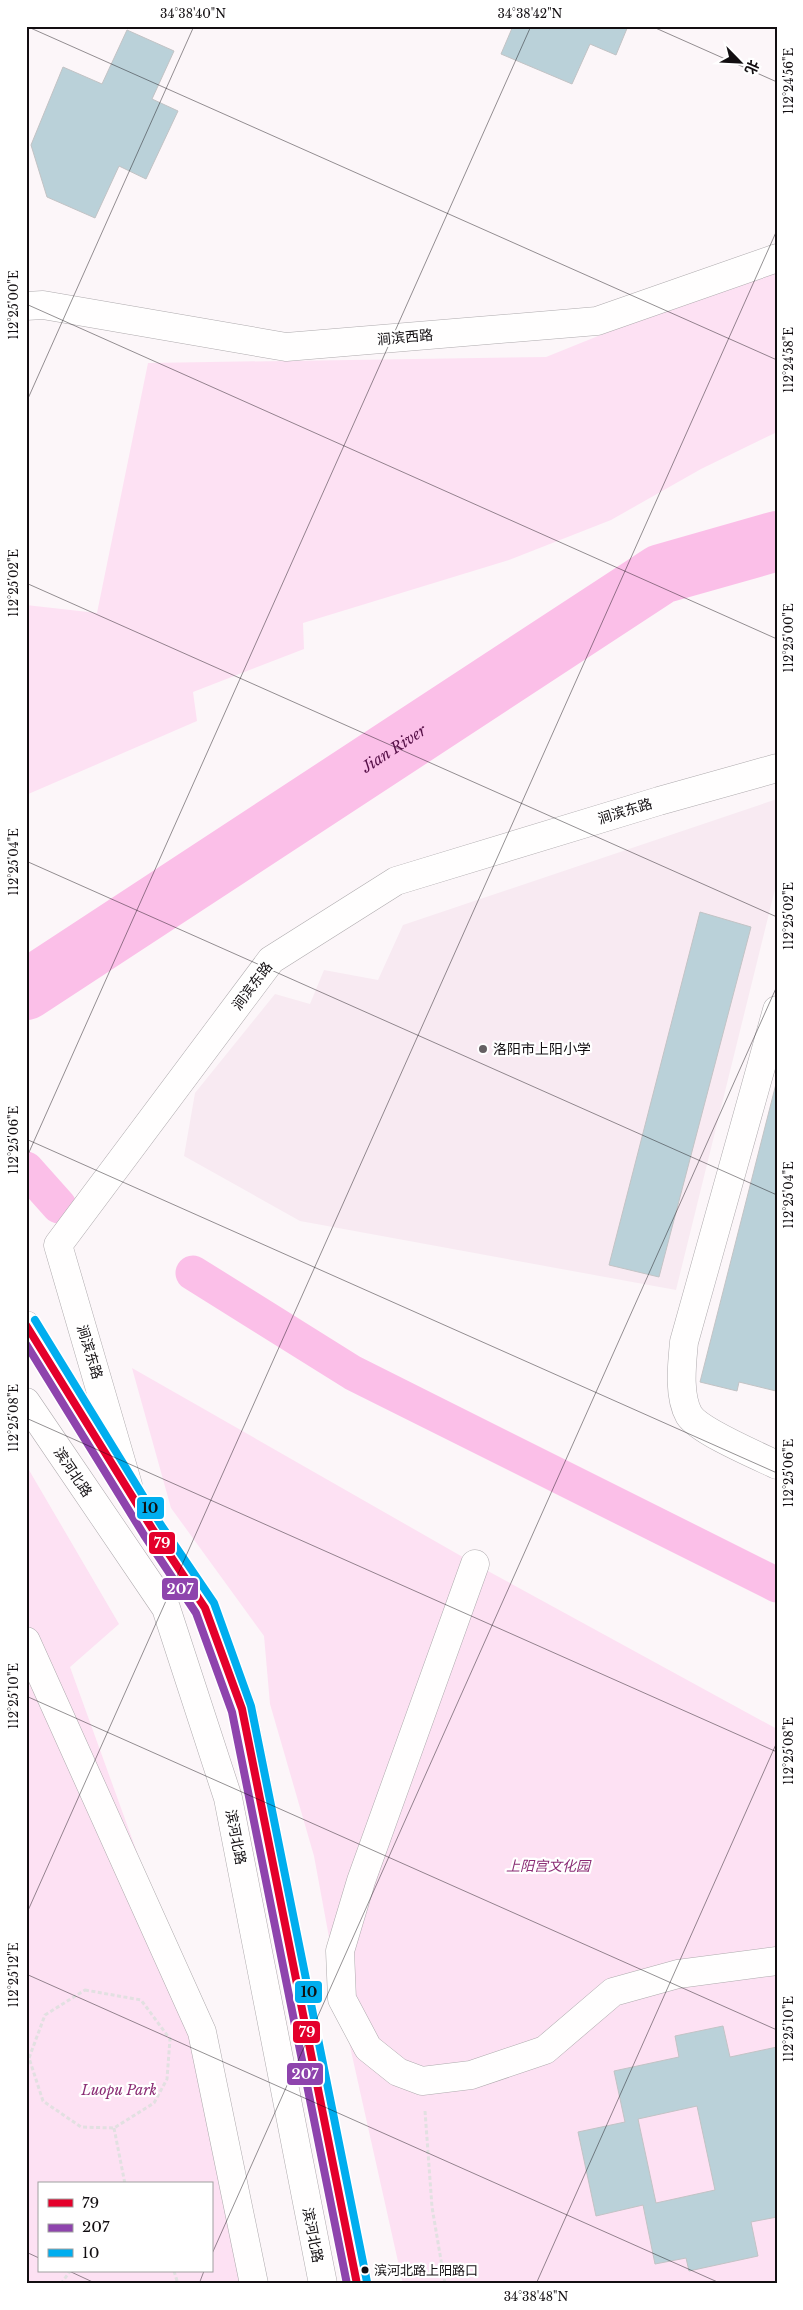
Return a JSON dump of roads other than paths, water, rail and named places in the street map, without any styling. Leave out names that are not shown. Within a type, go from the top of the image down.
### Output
[{"type":"street","name":"涧滨西路","points":[[26,306],[43,305],[286,347],[597,321],[777,258]]},
{"type":"street","name":"涧滨东路","points":[[128,1490],[127,1478],[58,1245],[271,960],[396,881],[659,801],[777,768]]},
{"type":"street","points":[[777,1010],[684,1342],[681,1387],[690,1416],[718,1437],[777,1465]]},
{"type":"street","points":[[26,1324],[128,1490],[205,1608],[242,1709],[357,2284]]},
{"type":"street","name":"滨河北路","points":[[26,1402],[166,1608],[228,1798],[322,2284]]},
{"type":"street","points":[[475,1564],[361,1881],[340,1951],[342,1999],[368,2048],[398,2072],[422,2081],[471,2075],[545,2050],[613,1992],[678,1974],[777,1961]]},
{"type":"street","points":[[26,1641],[202,2032],[254,2284]]},
{"type":"waterway","name":"Jian River","points":[[26,990],[661,574],[777,541]]},
{"type":"waterway","points":[[26,1169],[59,1206]]},
{"type":"waterway","points":[[193,1273],[353,1373],[777,1585]]},
{"type":"place","name":"洛阳市上阳小学","points":[[483,1049]]},
{"type":"place","name":"滨河北路上阳路口","points":[[365,2270]]},
{"type":"park label","name":"上阳宫文化园","points":[[548,1866]]},
{"type":"park label","name":"Luopu Park","points":[[119,2090]]}]
